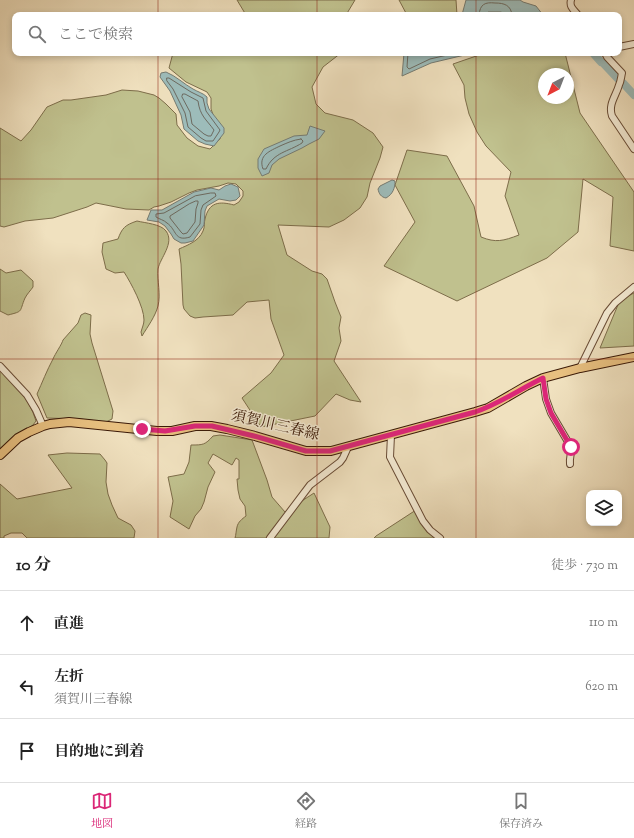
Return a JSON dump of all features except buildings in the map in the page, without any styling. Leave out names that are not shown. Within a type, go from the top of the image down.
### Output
[{"type":"main road","name":"須賀川三春線","points":[[0,455],[11,444],[24,435],[43,426],[69,422],[165,431],[195,426],[211,426],[254,436],[306,451],[330,451],[482,410],[543,378],[580,368],[634,357]]},
{"type":"street","points":[[571,0],[571,8],[575,12]]},
{"type":"street","points":[[622,46],[634,44]]},
{"type":"street","points":[[606,56],[622,73],[610,112],[634,149]]},
{"type":"street","points":[[580,368],[606,313],[634,287]]},
{"type":"street","points":[[0,366],[27,395],[43,426]]},
{"type":"street","points":[[543,378],[546,399],[551,413],[571,447],[572,451],[569,459],[570,464]]},
{"type":"street","points":[[391,435],[390,456],[424,521],[430,530],[440,538]]},
{"type":"street","points":[[270,538],[310,486],[340,462],[348,447]]},
{"type":"green space","points":[[237,0],[355,0],[348,12],[244,12]]},
{"type":"green space","points":[[399,0],[456,0],[457,12],[405,12]]},
{"type":"green space","points":[[172,56],[337,56],[323,67],[312,87],[316,104],[325,113],[353,120],[373,133],[383,147],[370,183],[367,197],[360,208],[344,220],[329,227],[278,225],[287,255],[312,271],[322,274],[327,279],[341,317],[339,328],[341,341],[334,361],[361,402],[350,400],[336,394],[315,416],[261,427],[242,398],[271,373],[284,355],[271,319],[269,300],[247,302],[233,315],[195,318],[190,316],[184,309],[179,249],[193,242],[199,237],[204,229],[207,213],[212,206],[219,203],[234,205],[239,202],[243,196],[243,191],[236,184],[228,183],[197,190],[149,210],[126,209],[96,203],[53,218],[25,221],[4,227],[0,226],[0,128],[21,141],[31,130],[47,107],[63,100],[106,95],[122,90],[138,91],[154,95],[176,114],[177,125],[187,138],[198,146],[210,149],[220,139],[221,130],[211,109],[211,98],[207,92],[186,82],[169,68]]},
{"type":"green space","points":[[476,56],[566,56],[569,68],[538,68],[538,104],[574,104],[574,89],[580,113],[634,192],[634,251],[610,246],[613,197],[583,179],[578,232],[547,258],[457,301],[384,266],[415,222],[395,185],[407,150],[447,156],[474,206],[481,237],[495,241],[508,239],[519,235],[505,196],[511,172],[486,146],[477,132],[469,114],[465,98],[464,85],[453,64]]},
{"type":"green space","points":[[137,221],[157,225],[164,229],[169,240],[158,269],[159,297],[157,310],[142,336],[141,332],[144,322],[142,309],[137,295],[124,272],[115,273],[106,269],[102,252],[103,243],[118,239],[124,227]]},
{"type":"green space","points":[[0,269],[6,273],[21,270],[33,281],[33,287],[17,313],[8,315],[0,311]]},
{"type":"green space","points":[[634,293],[634,346],[600,348],[620,300]]},
{"type":"green space","points":[[85,313],[91,315],[90,334],[113,411],[112,419],[106,422],[80,419],[47,418],[37,394],[63,340],[78,323],[81,315]]},
{"type":"green space","points":[[0,371],[26,399],[36,421],[0,451]]},
{"type":"green space","points":[[220,435],[252,440],[272,497],[285,512],[314,493],[330,527],[329,538],[235,538],[238,524],[246,516],[245,506],[240,499],[238,490],[237,479],[239,479],[239,460],[236,458],[232,465],[213,454],[208,463],[215,472],[208,487],[201,509],[195,516],[189,529],[170,517],[173,501],[168,477],[184,474],[189,462],[191,445],[204,444],[213,436]]},
{"type":"green space","points":[[67,453],[100,454],[105,460],[107,463],[106,482],[112,505],[118,518],[131,525],[135,531],[134,538],[27,538],[22,533],[11,533],[4,536],[4,538],[0,538],[0,484],[17,499],[72,488],[48,455]]},
{"type":"green space","points":[[416,510],[438,538],[374,538],[376,536]]},
{"type":"water","points":[[466,0],[520,0],[536,6],[541,12],[488,12],[463,12]]},
{"type":"water","points":[[404,56],[460,56],[431,63],[402,76]]},
{"type":"water","points":[[166,72],[207,97],[209,109],[224,128],[224,133],[214,146],[198,141],[184,129],[181,115],[170,91],[160,77],[161,73]]},
{"type":"water","points":[[310,126],[325,131],[319,139],[279,159],[272,165],[269,173],[262,176],[258,168],[258,159],[264,149],[294,136],[307,135]]},
{"type":"water","points":[[392,180],[395,181],[393,191],[386,198],[383,197],[378,189],[380,186]]},
{"type":"water","points":[[231,184],[238,187],[240,196],[236,200],[230,201],[219,199],[207,206],[204,225],[193,241],[181,243],[174,239],[165,226],[159,222],[147,220],[151,210],[162,210],[194,192],[211,188],[219,190]]},
{"type":"waterway","points":[[596,56],[601,62]]},
{"type":"waterway","points":[[604,64],[619,80]]},
{"type":"waterway","points":[[623,83],[634,95]]},
{"type":"route","points":[[142,429],[165,431],[195,426],[212,426],[306,451],[330,451],[488,408],[543,378],[546,399],[551,413],[571,447]]}]
